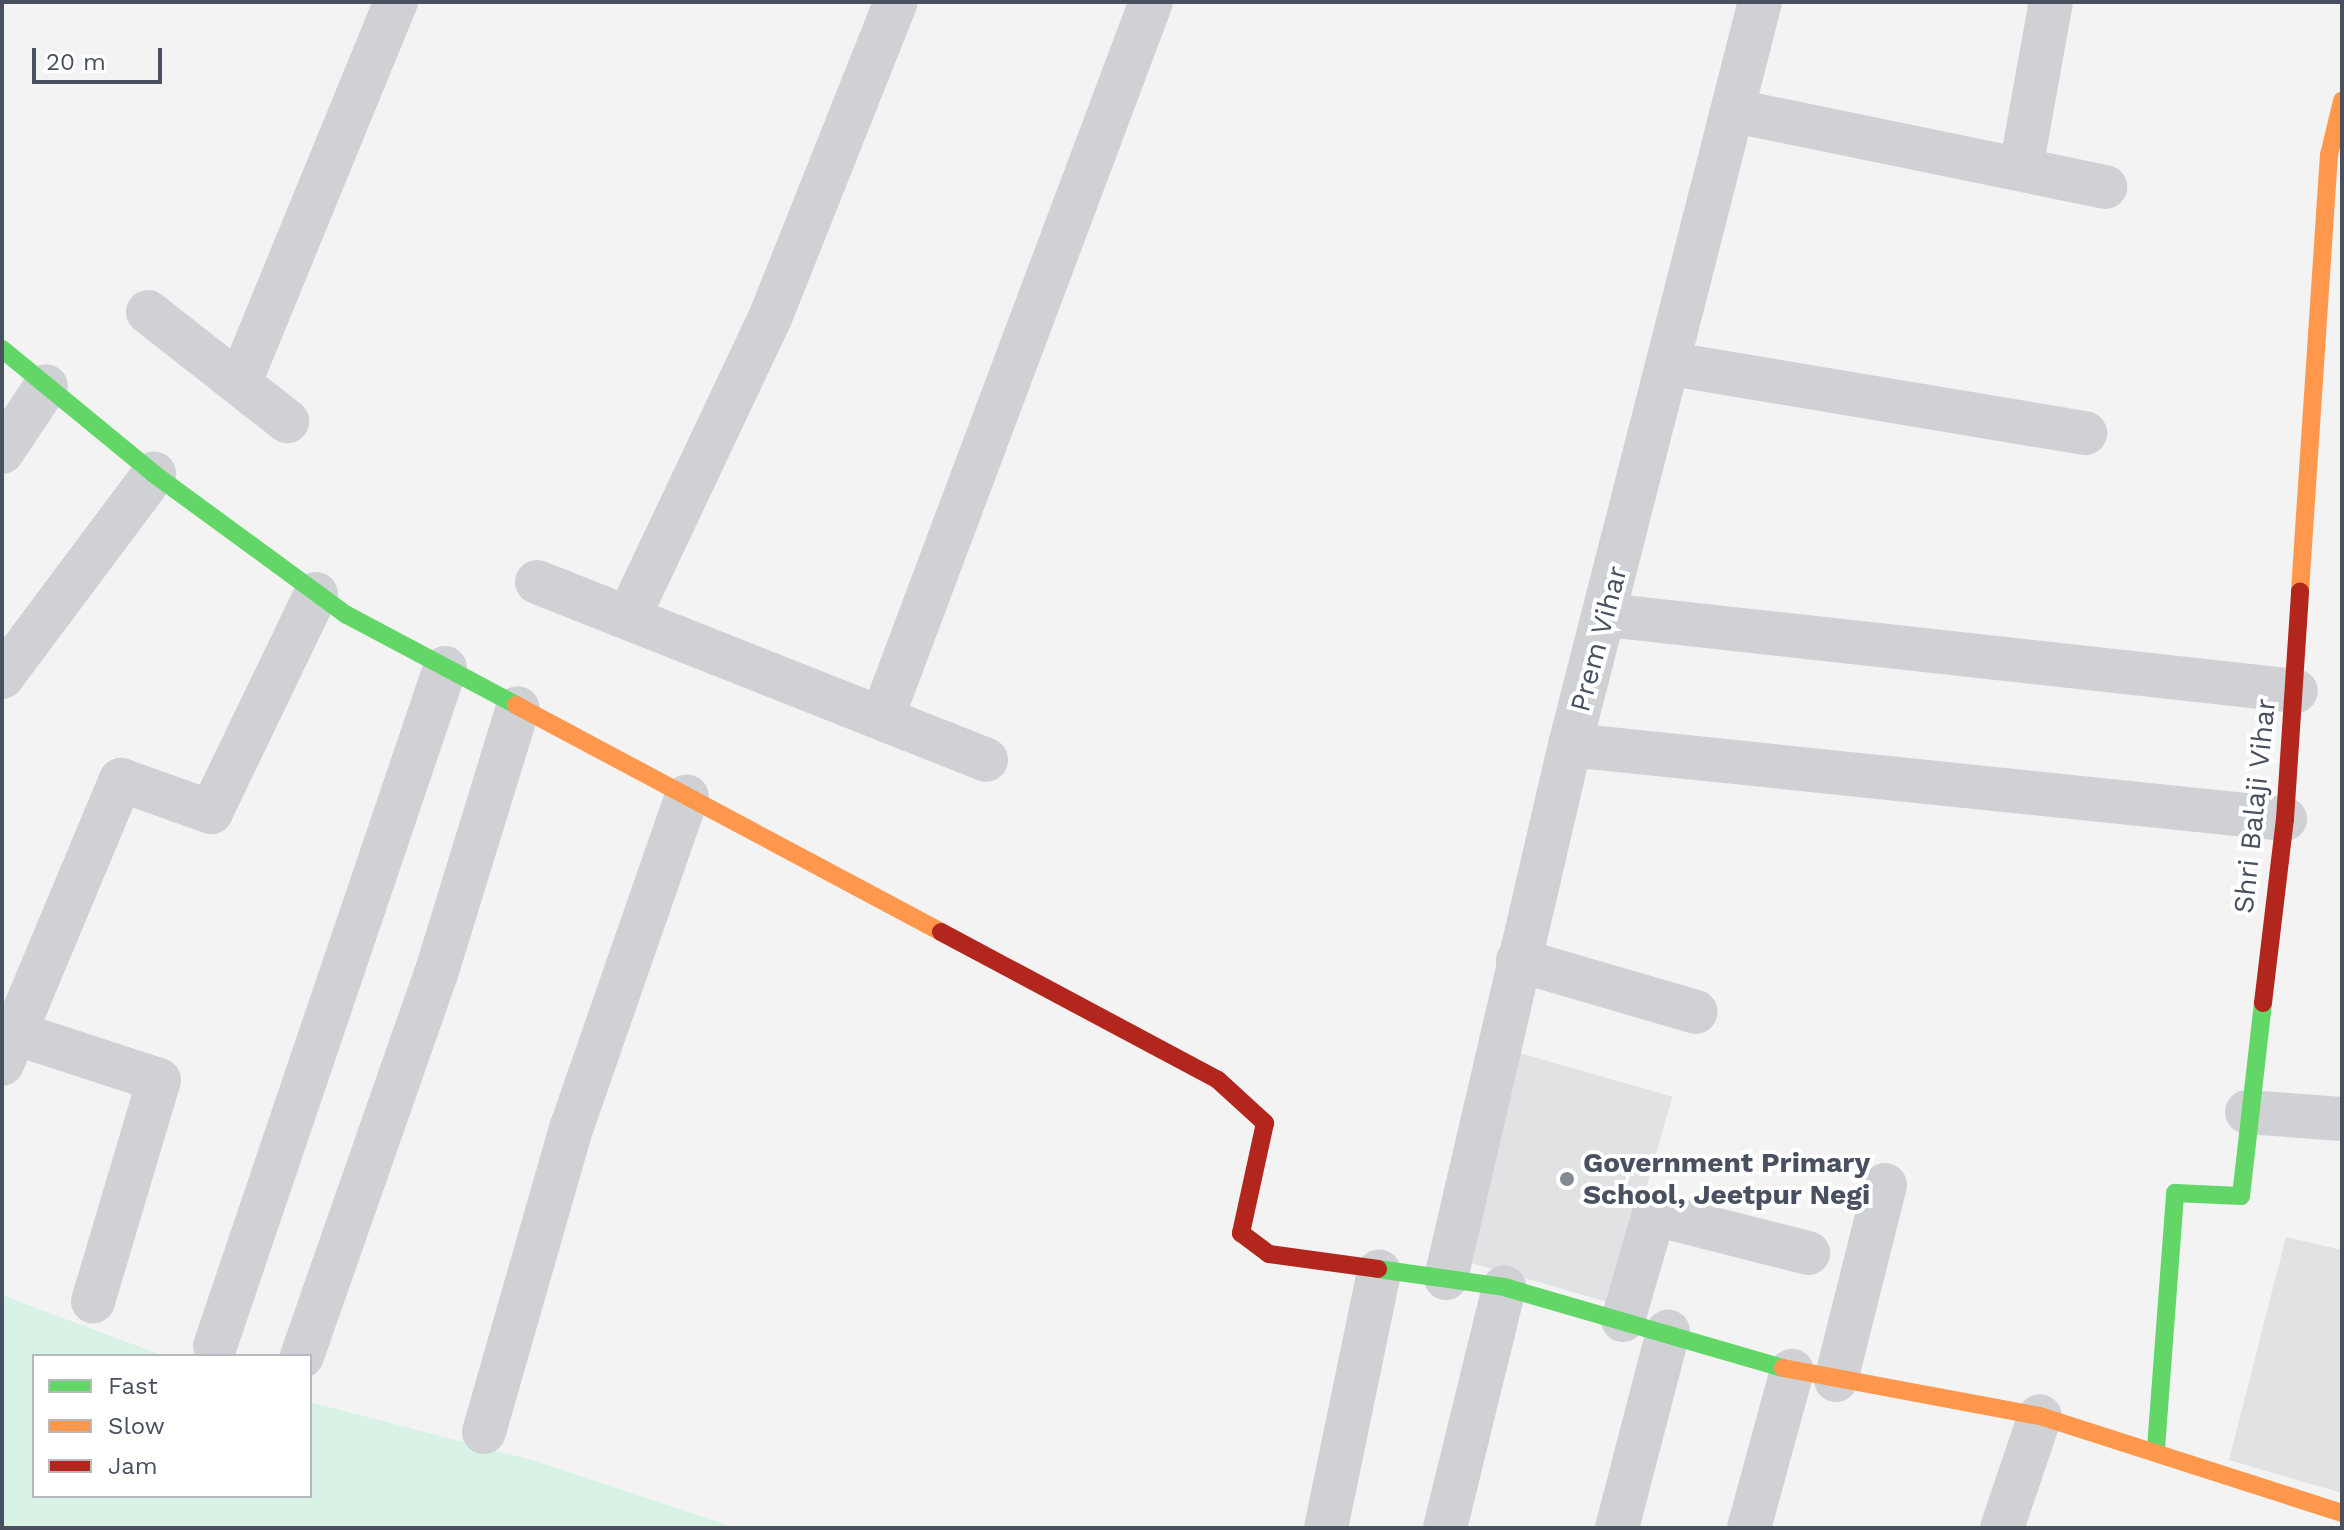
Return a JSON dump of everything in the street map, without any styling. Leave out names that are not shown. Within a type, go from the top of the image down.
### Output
[{"type":"street","points":[[240,382],[396,2]]},
{"type":"street","points":[[630,614],[770,318],[896,2]]},
{"type":"street","points":[[882,718],[1151,2]]},
{"type":"street","name":"Prem Vihar","points":[[1446,1278],[1570,745],[1672,364],[1760,2]]},
{"type":"street","points":[[2021,168],[2051,2]]},
{"type":"street","name":"Shri Balaji Vihar","points":[[2156,1448],[2175,1193],[2241,1196],[2247,1112],[2285,819],[2296,691],[2329,155],[2342,101]]},
{"type":"street","points":[[1735,111],[2105,187]]},
{"type":"street","points":[[148,312],[287,421]]},
{"type":"street","points":[[2,349],[154,474],[316,594],[518,708],[1218,1080],[1265,1123],[1241,1233],[1269,1254],[1504,1287],[1668,1332],[1792,1371],[2040,1416],[2156,1448],[2342,1513]]},
{"type":"street","points":[[1672,364],[2085,433]]},
{"type":"street","points":[[2,452],[46,386]]},
{"type":"street","points":[[2,677],[154,474]]},
{"type":"street","points":[[537,582],[630,614],[986,760]]},
{"type":"street","points":[[93,1301],[159,1080],[8,1049],[121,780],[211,812],[316,594]]},
{"type":"street","points":[[1606,615],[2296,691]]},
{"type":"street","points":[[215,1346],[445,668]]},
{"type":"street","points":[[303,1354],[436,974],[518,708]]},
{"type":"street","points":[[1570,745],[2285,819]]},
{"type":"street","points":[[484,1432],[572,1126],[687,796]]},
{"type":"street","points":[[1518,960],[1696,1012]]},
{"type":"street","points":[[2247,1112],[2342,1119]]},
{"type":"street","points":[[1836,1380],[1885,1185]]},
{"type":"street","points":[[1623,1320],[1654,1214],[1808,1253]]},
{"type":"street","points":[[1326,1528],[1379,1271]]},
{"type":"street","points":[[1445,1528],[1504,1287]]},
{"type":"street","points":[[1617,1528],[1668,1332]]},
{"type":"street","points":[[1749,1528],[1792,1371]]},
{"type":"street","points":[[2002,1528],[2040,1416]]},
{"type":"shaded area","name":"Government Primary School, Jeetpur Negi","points":[[1509,1050],[1672,1097],[1613,1304],[1450,1257]]},
{"type":"shaded area","points":[[2286,1237],[2342,1250],[2342,1493],[2229,1460]]},
{"type":"green space","points":[[2,1295],[159,1354],[32,1354],[32,1498],[312,1498],[312,1403],[532,1460],[736,1528],[2,1528]]},
{"type":"traffic: fast","points":[[2,349],[154,474],[347,615],[516,705]]},
{"type":"traffic: fast","points":[[2156,1448],[2175,1193],[2241,1196],[2263,1003]]},
{"type":"traffic: fast","points":[[1378,1269],[1504,1287],[1783,1368]]},
{"type":"traffic: slow","points":[[2300,591],[2329,155],[2342,101]]},
{"type":"traffic: slow","points":[[516,705],[941,932]]},
{"type":"traffic: slow","points":[[1783,1368],[2040,1416],[2342,1513]]},
{"type":"traffic: jam","points":[[2263,1003],[2285,819],[2300,591]]},
{"type":"traffic: jam","points":[[941,932],[1218,1080],[1265,1123],[1241,1233],[1269,1254],[1378,1269]]},
{"type":"place","name":"Government Primary School, Jeetpur Negi","points":[[1567,1179]]}]
